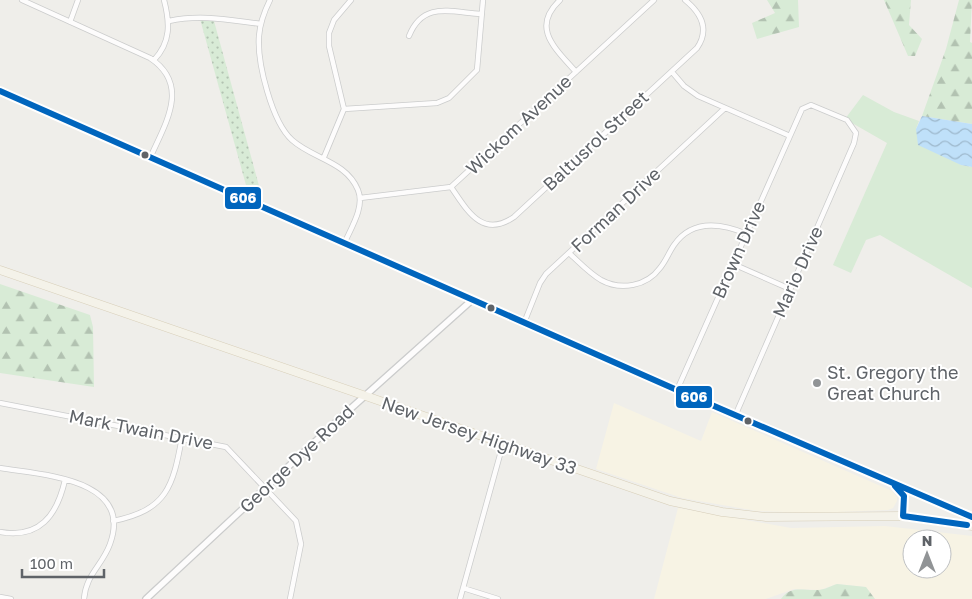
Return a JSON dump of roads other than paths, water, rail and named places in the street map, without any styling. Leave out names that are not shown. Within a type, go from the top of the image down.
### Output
[{"type":"main road","name":"New Jersey Highway 33","points":[[0,270],[666,500],[722,512],[792,518],[903,516],[972,526]]},
{"type":"street","points":[[22,0],[154,60],[168,78],[172,102],[150,158]]},
{"type":"street","points":[[70,22],[78,0]]},
{"type":"street","points":[[154,60],[165,44],[169,21],[164,0]]},
{"type":"street","points":[[270,0],[261,24],[260,58],[280,125],[299,145],[324,157],[348,176],[358,190],[360,198],[359,210],[344,244]]},
{"type":"street","points":[[324,157],[344,109],[329,39],[334,20],[351,0]]},
{"type":"street","points":[[344,109],[430,104],[449,98],[477,70],[483,0]]},
{"type":"street","points":[[560,0],[549,12],[547,33],[553,45],[576,72]]},
{"type":"street","name":"Wickom Avenue","points":[[360,198],[451,187],[654,0]]},
{"type":"street","name":"Baltusrol Street","points":[[451,187],[475,219],[494,224],[508,220],[697,48],[703,37],[702,18],[685,0]]},
{"type":"street","points":[[409,36],[417,21],[426,13],[481,14]]},
{"type":"street","points":[[169,21],[187,17],[207,16],[261,24]]},
{"type":"street","points":[[672,72],[690,91],[790,136]]},
{"type":"street","points":[[0,91],[735,416],[895,486],[972,517]]},
{"type":"street","name":"Brown Drive","points":[[677,390],[802,109],[811,105],[847,120],[854,128]]},
{"type":"street","name":"Forman Drive","points":[[524,323],[540,283],[569,253],[725,108]]},
{"type":"street","name":"Mario Drive","points":[[735,416],[854,143],[854,128]]},
{"type":"street","points":[[569,253],[603,281],[625,286],[642,282],[656,273],[674,245],[692,229],[717,224],[746,234]]},
{"type":"street","points":[[733,264],[790,289]]},
{"type":"street","name":"George Dye Road","points":[[146,599],[364,396],[472,300]]},
{"type":"street","name":"Mark Twain Drive","points":[[0,403],[226,447],[291,514],[299,528],[300,548],[291,585],[290,599]]},
{"type":"street","points":[[113,521],[141,514],[161,499],[175,476],[182,437]]},
{"type":"street","points":[[460,599],[503,444]]},
{"type":"street","points":[[0,468],[79,482],[94,490],[106,502],[113,521],[110,545],[87,581],[84,599]]},
{"type":"street","points":[[0,532],[17,534],[42,524],[58,504],[65,480]]},
{"type":"street","points":[[895,486],[904,496],[903,516]]},
{"type":"street","points":[[463,588],[498,599]]},
{"type":"street","points":[[0,597],[11,599]]},
{"type":"water","points":[[922,116],[972,124],[972,167],[961,165],[918,145],[916,129]]},
{"type":"place","name":"St. Gregory the Great Church","points":[[817,383]]}]
